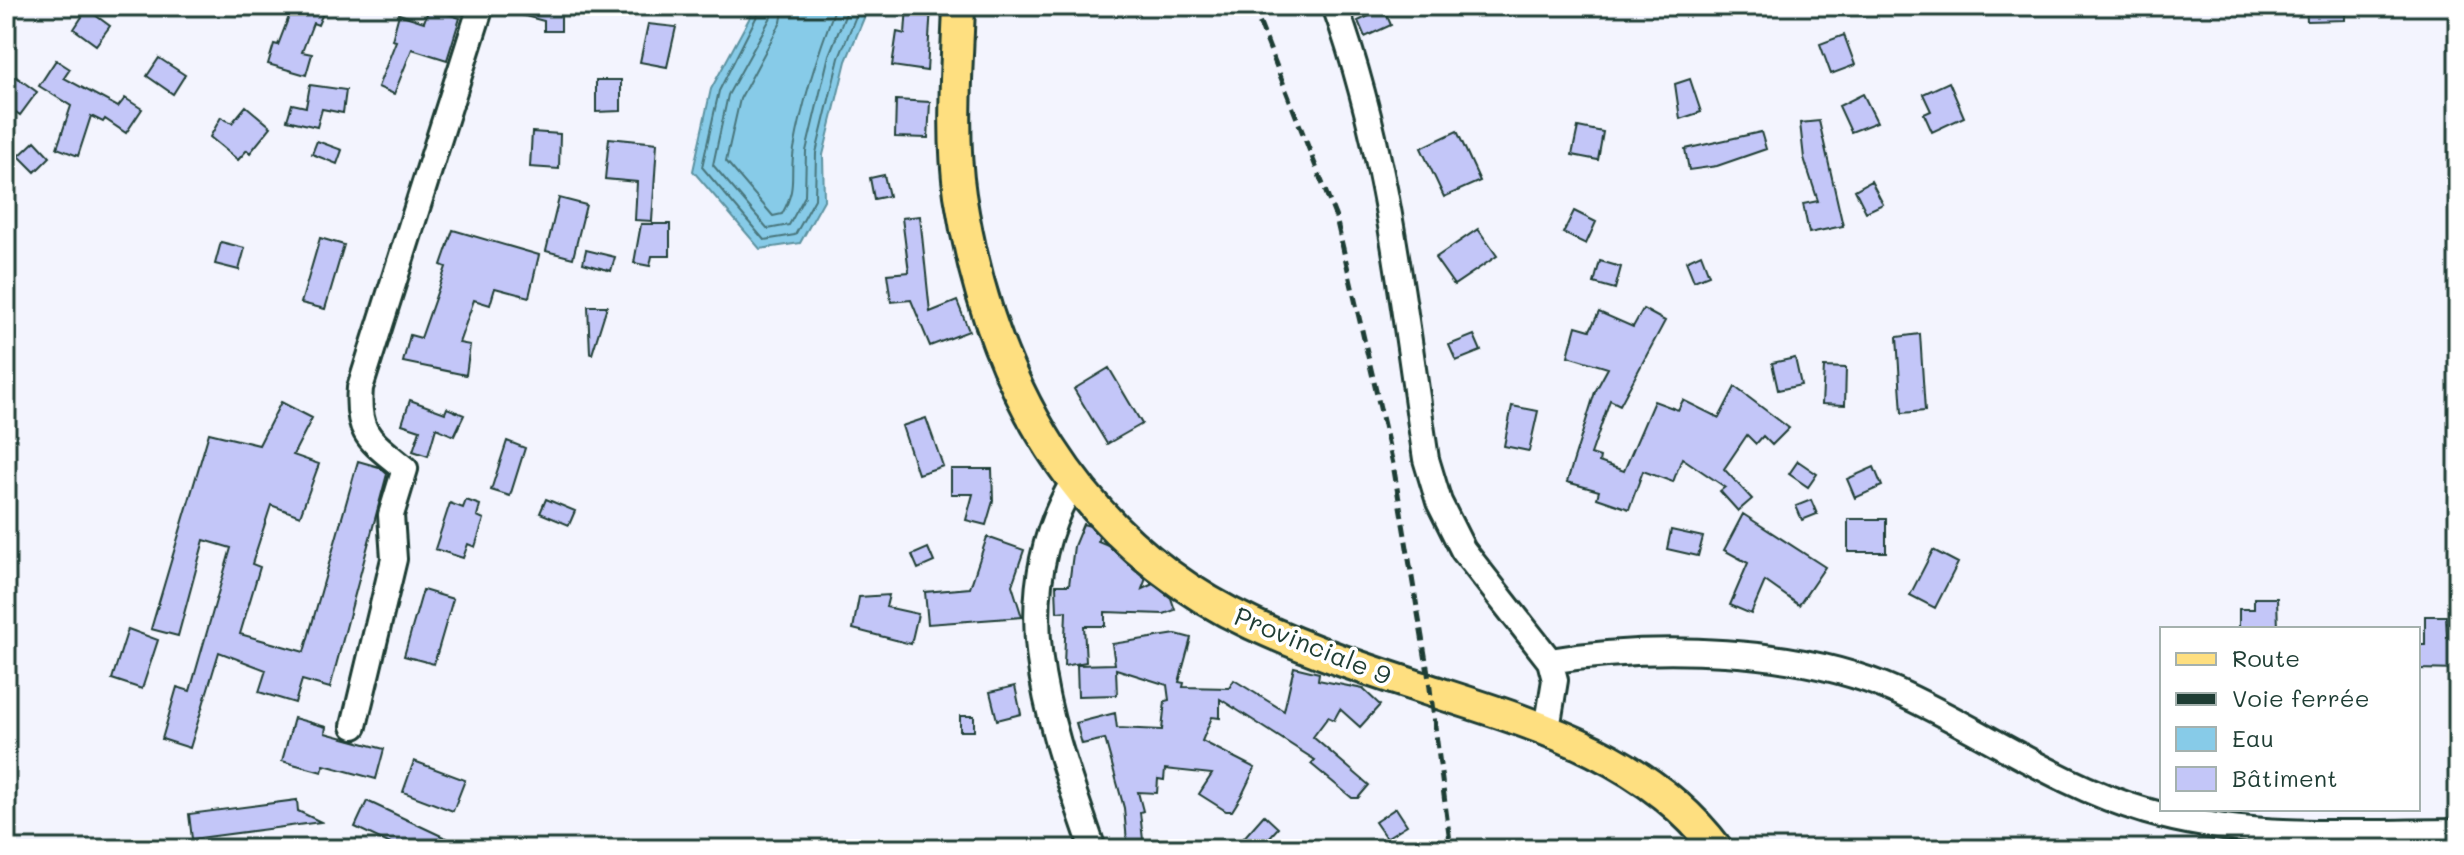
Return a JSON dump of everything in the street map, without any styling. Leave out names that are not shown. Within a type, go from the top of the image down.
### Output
[{"type":"main road","name":"Provinciale 9","points":[[959,6],[956,147],[960,195],[974,258],[1005,364],[1047,447],[1072,484],[1144,555],[1206,598],[1251,624],[1352,665],[1547,729],[1638,775],[1672,802],[1717,849]]},
{"type":"street","points":[[354,726],[394,559],[391,515],[405,469],[366,438],[358,412],[360,388],[481,6]]},
{"type":"street","points":[[1335,6],[1349,44],[1384,182],[1426,459],[1439,502],[1475,566],[1550,661],[1555,680],[1547,729]]},
{"type":"street","points":[[1072,484],[1054,515],[1042,556],[1035,610],[1042,682],[1066,771],[1093,849]]},
{"type":"street","points":[[1550,661],[1589,655],[1679,653],[1798,663],[1892,689],[2079,786],[2143,810],[2207,827],[2262,834],[2458,832]]},
{"type":"water","points":[[756,6],[869,6],[846,61],[823,155],[824,200],[800,243],[760,249],[693,171],[711,89]]},
{"type":"building","points":[[293,6],[326,6],[318,25],[313,23],[302,52],[312,54],[306,75],[268,64],[274,44],[278,45]]},
{"type":"building","points":[[506,6],[561,6],[561,31],[544,31],[544,21],[506,11]]},
{"type":"building","points":[[907,6],[931,6],[927,71],[892,66],[897,32],[905,34]]},
{"type":"building","points":[[2306,6],[2345,6],[2345,20],[2307,21]]},
{"type":"building","points":[[429,8],[460,18],[447,60],[412,49],[394,94],[378,87],[396,41],[392,40],[399,14],[424,22]]},
{"type":"building","points":[[87,9],[110,26],[96,45],[74,29]]},
{"type":"building","points":[[1384,9],[1391,25],[1365,37],[1358,21]]},
{"type":"building","points":[[648,24],[676,27],[667,67],[640,62]]},
{"type":"building","points":[[1844,35],[1855,65],[1831,74],[1820,44]]},
{"type":"building","points":[[159,58],[185,75],[173,94],[147,76]]},
{"type":"building","points":[[56,60],[70,69],[64,78],[118,107],[125,98],[142,109],[126,133],[105,119],[103,122],[91,116],[78,156],[57,148],[71,106],[39,86]]},
{"type":"building","points":[[15,76],[37,92],[20,115],[6,105],[6,89]]},
{"type":"building","points":[[1690,79],[1701,112],[1680,119],[1675,84]]},
{"type":"building","points":[[596,80],[621,80],[621,111],[596,112]]},
{"type":"building","points":[[1949,82],[1964,117],[1932,132],[1924,114],[1931,111],[1923,94]]},
{"type":"building","points":[[310,85],[346,90],[343,113],[322,109],[317,127],[287,120],[292,104],[306,107]]},
{"type":"building","points":[[1863,94],[1877,122],[1851,132],[1839,106]]},
{"type":"building","points":[[896,100],[930,102],[928,138],[895,137]]},
{"type":"building","points":[[246,106],[271,127],[250,153],[247,150],[238,160],[210,137],[221,117],[232,123]]},
{"type":"building","points":[[1819,121],[1843,226],[1809,233],[1803,204],[1818,201],[1804,158],[1800,123]]},
{"type":"building","points":[[1578,127],[1603,132],[1598,160],[1572,155]]},
{"type":"building","points":[[1457,131],[1480,181],[1444,197],[1421,148]]},
{"type":"building","points":[[532,132],[560,134],[559,169],[530,167]]},
{"type":"building","points":[[1761,132],[1766,149],[1717,166],[1689,170],[1685,149]]},
{"type":"building","points":[[609,138],[657,143],[652,221],[635,220],[637,182],[605,179]]},
{"type":"building","points":[[35,141],[50,157],[35,172],[19,156]]},
{"type":"building","points":[[317,141],[342,150],[337,164],[312,154]]},
{"type":"building","points":[[884,175],[889,196],[874,199],[870,178]]},
{"type":"building","points":[[1871,181],[1883,204],[1866,212],[1855,190]]},
{"type":"building","points":[[559,198],[586,205],[573,258],[546,251]]},
{"type":"building","points":[[1574,211],[1596,222],[1586,244],[1563,233]]},
{"type":"building","points":[[920,216],[930,312],[957,301],[969,331],[930,346],[911,300],[891,302],[887,274],[909,272],[902,218]]},
{"type":"building","points":[[641,224],[670,224],[670,256],[652,256],[650,266],[634,263]]},
{"type":"building","points":[[1478,229],[1497,256],[1454,285],[1435,258]]},
{"type":"building","points":[[453,230],[539,255],[529,297],[495,288],[490,305],[474,300],[459,343],[470,345],[466,375],[403,362],[410,335],[421,338],[446,267],[441,265]]},
{"type":"building","points":[[320,238],[344,245],[325,309],[301,303]]},
{"type":"building","points":[[221,242],[245,248],[239,270],[215,264]]},
{"type":"building","points":[[586,250],[615,257],[611,271],[583,263]]},
{"type":"building","points":[[1701,254],[1709,275],[1694,281],[1686,261]]},
{"type":"building","points":[[1600,261],[1621,267],[1615,289],[1594,283]]},
{"type":"building","points":[[588,306],[607,306],[592,354],[590,353]]},
{"type":"building","points":[[1643,309],[1665,321],[1620,405],[1610,400],[1591,454],[1600,457],[1599,462],[1624,471],[1654,401],[1678,410],[1683,400],[1719,418],[1735,387],[1789,428],[1772,445],[1763,436],[1756,444],[1747,435],[1724,469],[1752,499],[1738,511],[1720,491],[1725,487],[1682,458],[1673,482],[1643,471],[1629,509],[1597,498],[1599,491],[1567,482],[1595,392],[1608,368],[1568,356],[1576,326],[1590,330],[1599,312],[1633,327]]},
{"type":"building","points":[[1920,334],[1925,411],[1902,413],[1897,337]]},
{"type":"building","points":[[1474,335],[1481,351],[1456,361],[1449,345]]},
{"type":"building","points":[[1795,358],[1801,385],[1778,390],[1772,363]]},
{"type":"building","points":[[1824,367],[1846,368],[1845,405],[1822,404]]},
{"type":"building","points":[[1109,368],[1142,424],[1107,444],[1074,389]]},
{"type":"building","points":[[410,400],[445,413],[447,408],[464,415],[454,436],[436,428],[428,456],[413,451],[420,430],[402,424]]},
{"type":"building","points":[[281,402],[312,418],[293,455],[319,464],[300,516],[271,505],[252,564],[260,567],[240,634],[304,652],[358,461],[379,467],[387,474],[330,688],[302,680],[295,703],[259,692],[266,670],[219,652],[190,748],[162,739],[177,687],[190,691],[231,548],[204,540],[178,636],[151,629],[209,433],[259,445]]},
{"type":"building","points":[[1512,406],[1538,411],[1529,451],[1504,446]]},
{"type":"building","points":[[926,418],[943,466],[918,474],[902,426]]},
{"type":"building","points":[[507,441],[525,448],[510,496],[491,490]]},
{"type":"building","points":[[1798,461],[1817,474],[1808,487],[1789,474]]},
{"type":"building","points":[[1874,467],[1882,486],[1855,498],[1847,479]]},
{"type":"building","points":[[951,469],[992,469],[993,501],[986,525],[966,520],[973,494],[951,494]]},
{"type":"building","points":[[546,499],[575,511],[569,525],[540,513]]},
{"type":"building","points":[[466,500],[480,505],[477,516],[484,519],[475,547],[468,544],[463,558],[435,549],[450,503],[463,508]]},
{"type":"building","points":[[1811,500],[1817,514],[1802,520],[1796,506]]},
{"type":"building","points":[[1743,514],[1825,567],[1799,605],[1765,581],[1751,614],[1730,605],[1748,563],[1724,550]]},
{"type":"building","points":[[1848,519],[1886,519],[1886,552],[1848,552]]},
{"type":"building","points":[[1083,524],[1090,526],[1099,536],[1098,541],[1108,545],[1146,578],[1142,589],[1153,584],[1171,598],[1175,610],[1164,614],[1105,612],[1105,626],[1084,626],[1086,662],[1064,666],[1066,611],[1057,612],[1056,585],[1069,585],[1074,546]]},
{"type":"building","points":[[1671,530],[1703,537],[1698,556],[1667,549]]},
{"type":"building","points":[[987,537],[1024,550],[1012,585],[1022,617],[928,624],[925,592],[970,588]]},
{"type":"building","points":[[928,548],[934,562],[918,569],[912,555]]},
{"type":"building","points":[[1933,550],[1958,563],[1935,608],[1910,595]]},
{"type":"building","points":[[423,590],[453,599],[434,664],[404,656]]},
{"type":"building","points":[[889,595],[886,607],[918,614],[911,644],[853,629],[859,597]]},
{"type":"building","points":[[2254,598],[2277,598],[2278,627],[2239,627],[2239,609],[2254,609]]},
{"type":"building","points":[[2425,616],[2446,616],[2447,637],[2458,638],[2458,670],[2420,669],[2420,645],[2425,645]]},
{"type":"building","points":[[128,629],[158,640],[142,689],[112,679]]},
{"type":"building","points":[[1176,634],[1191,638],[1179,682],[1184,683],[1183,687],[1229,688],[1234,680],[1284,711],[1294,667],[1319,673],[1318,680],[1363,689],[1380,705],[1360,727],[1340,709],[1334,720],[1328,717],[1313,737],[1369,785],[1358,798],[1352,798],[1311,764],[1315,760],[1220,699],[1220,718],[1212,717],[1202,741],[1255,768],[1232,811],[1226,811],[1199,794],[1212,774],[1165,769],[1164,780],[1158,779],[1157,793],[1138,792],[1143,811],[1140,812],[1143,840],[1127,842],[1124,808],[1105,739],[1082,744],[1076,723],[1115,713],[1117,728],[1162,730],[1165,701],[1169,700],[1167,685],[1116,669],[1117,695],[1078,696],[1077,665],[1115,664],[1112,644]]},
{"type":"building","points":[[1015,686],[1021,714],[997,720],[990,692]]},
{"type":"building","points":[[960,716],[974,716],[974,731],[960,731]]},
{"type":"building","points":[[294,718],[326,727],[325,733],[384,749],[376,779],[324,765],[322,772],[282,761]]},
{"type":"building","points":[[414,761],[465,780],[453,811],[403,792]]},
{"type":"building","points":[[297,800],[298,811],[321,822],[192,839],[189,814]]},
{"type":"building","points":[[367,801],[469,849],[401,849],[355,827]]},
{"type":"building","points":[[1396,808],[1407,825],[1386,838],[1375,822]]},
{"type":"building","points":[[1264,815],[1278,828],[1259,849],[1234,849]]},
{"type":"railway","points":[[1253,6],[1336,218],[1393,464],[1428,673],[1451,849]]}]
